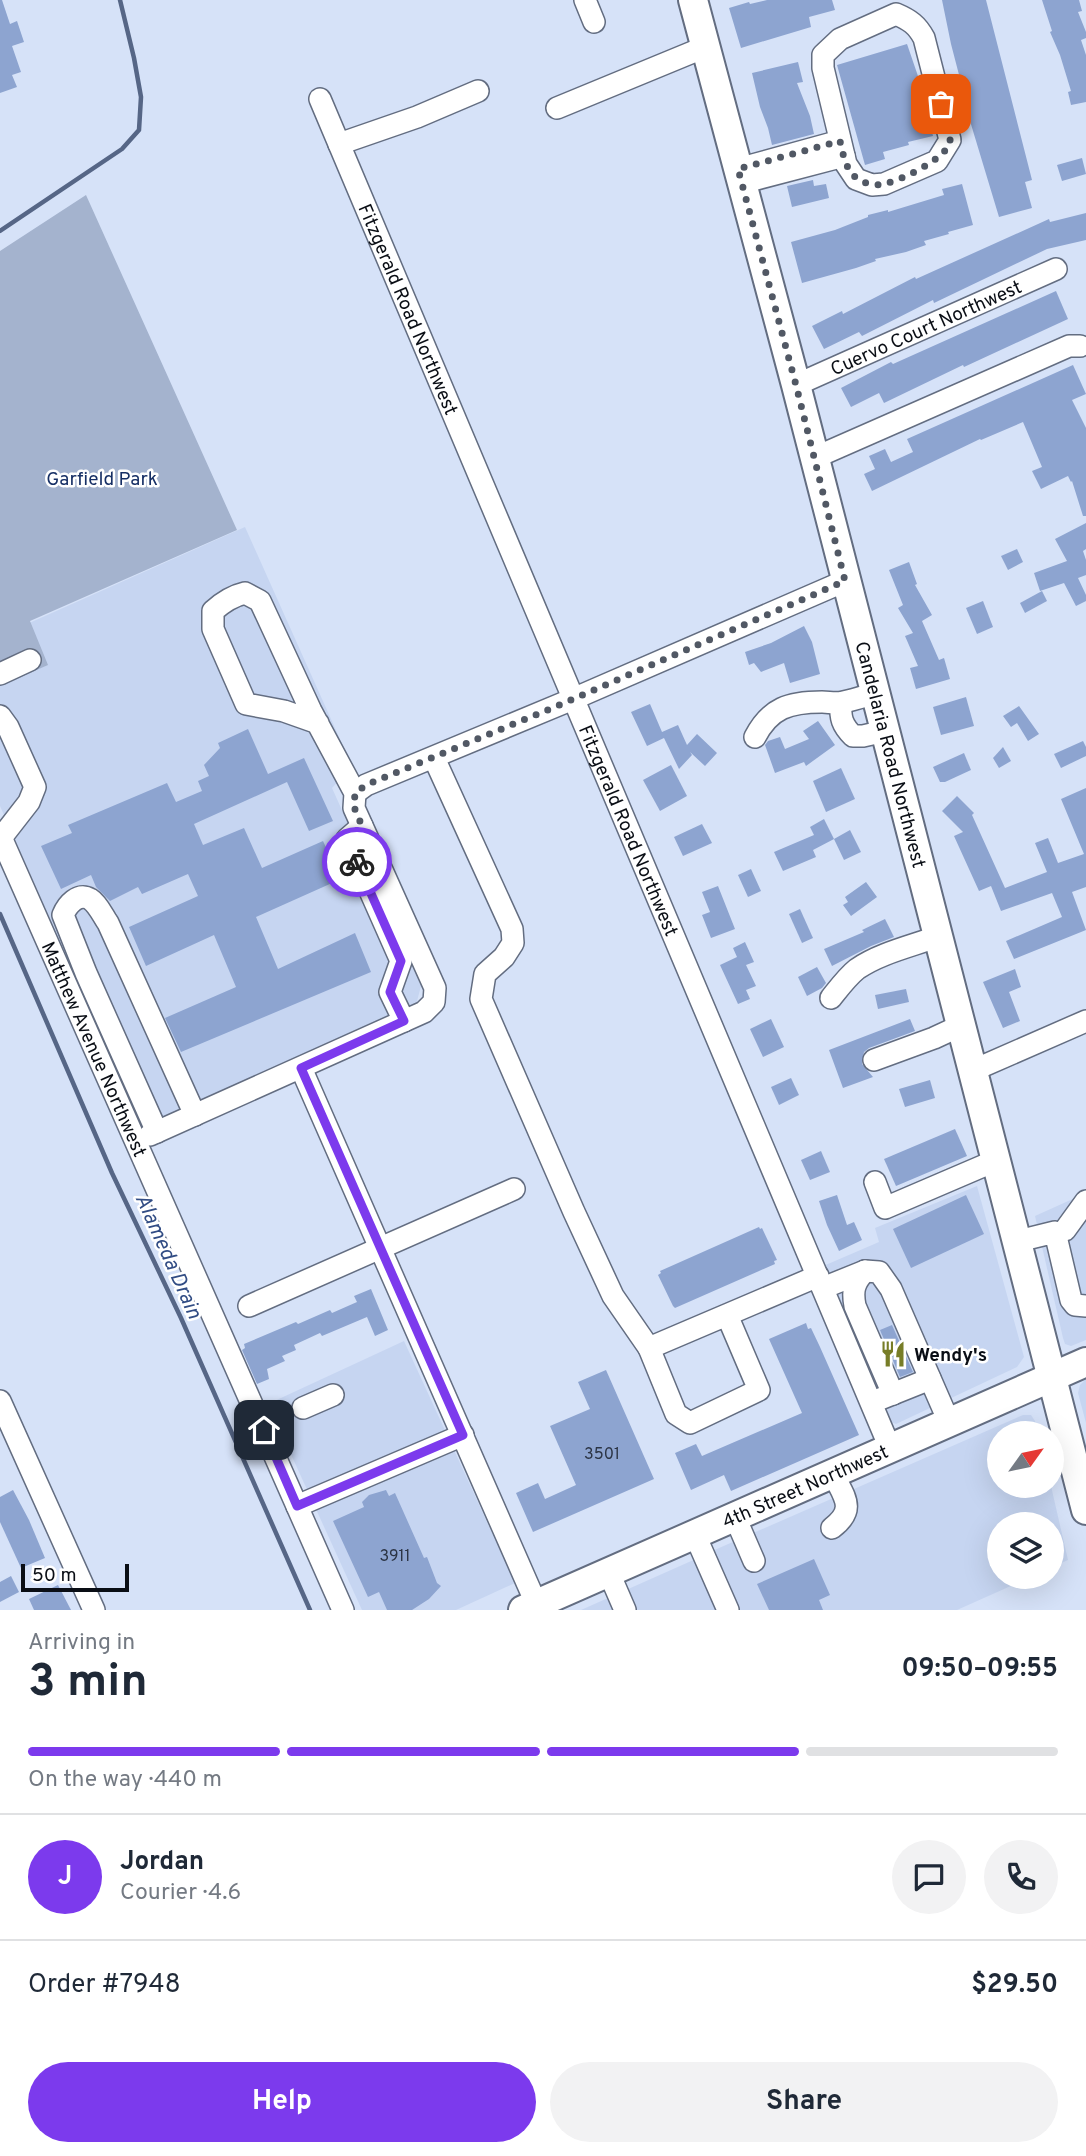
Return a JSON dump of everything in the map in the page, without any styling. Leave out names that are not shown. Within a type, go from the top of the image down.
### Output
[{"type":"main road","name":"Candelaria Road Northwest","points":[[693,0],[796,385],[1085,1498]]},
{"type":"main road","name":"4th Street Northwest","points":[[533,1608],[1086,1362]]},
{"type":"street","points":[[585,0],[594,22]]},
{"type":"street","points":[[896,14],[909,19],[924,38],[950,140],[946,149],[937,161],[884,184],[873,185],[856,178],[846,164],[842,149],[823,68],[823,55],[840,38],[896,14]]},
{"type":"street","points":[[557,108],[705,47]]},
{"type":"street","points":[[339,144],[417,117],[478,91]]},
{"type":"street","name":"Fitzgerald Road Northwest","points":[[320,99],[890,1448]]},
{"type":"street","points":[[740,176],[842,149]]},
{"type":"street","name":"Cuervo Court Northwest","points":[[796,385],[1056,269]]},
{"type":"street","points":[[814,458],[1069,346],[1080,346]]},
{"type":"street","points":[[355,793],[366,785],[845,581]]},
{"type":"street","points":[[195,1115],[108,923],[92,900],[86,897],[78,898],[66,908],[64,915],[154,1134],[424,1012],[434,1002],[435,988],[354,807],[355,793],[282,651],[260,601],[245,593],[222,603],[213,611],[213,629],[246,704],[284,711],[318,723]]},
{"type":"street","points":[[0,674],[30,660]]},
{"type":"street","points":[[755,737],[772,713],[789,706],[820,702],[841,703],[875,693]]},
{"type":"street","points":[[841,703],[842,724],[853,736],[885,732]]},
{"type":"street","points":[[0,716],[8,727],[35,787],[29,802],[1,836]]},
{"type":"street","points":[[434,758],[512,929],[513,943],[504,957],[485,974],[481,999],[568,1200],[613,1296],[649,1348],[676,1414],[690,1423],[759,1390],[727,1315]]},
{"type":"street","points":[[362,826],[347,839],[401,961],[390,992],[404,1021]]},
{"type":"street","name":"Matthew Avenue Northwest","points":[[1,836],[343,1610]]},
{"type":"street","points":[[831,998],[857,969],[876,959],[939,936]]},
{"type":"street","points":[[974,1070],[1086,1021]]},
{"type":"street","points":[[874,1060],[962,1026]]},
{"type":"street","points":[[301,1068],[463,1435],[533,1608]]},
{"type":"street","points":[[875,1182],[885,1208],[997,1160]]},
{"type":"street","points":[[249,1306],[514,1189]]},
{"type":"street","points":[[1086,1201],[1069,1229],[1071,1300],[1074,1305],[1086,1306]]},
{"type":"street","points":[[1018,1241],[1069,1229]]},
{"type":"street","points":[[649,1348],[727,1315],[820,1282],[865,1270],[879,1272],[891,1289],[948,1422]]},
{"type":"street","points":[[865,1270],[855,1282],[855,1306],[893,1394]]},
{"type":"street","points":[[861,1378],[883,1369]]},
{"type":"street","points":[[871,1402],[930,1379]]},
{"type":"street","points":[[303,1408],[333,1395]]},
{"type":"street","points":[[0,1401],[94,1610]]},
{"type":"street","points":[[297,1506],[336,1481],[366,1468],[463,1435]]},
{"type":"street","points":[[832,1528],[844,1519],[847,1512],[847,1503],[833,1474]]},
{"type":"street","points":[[735,1517],[754,1561]]},
{"type":"street","points":[[695,1535],[728,1610]]},
{"type":"street","points":[[609,1573],[625,1610]]},
{"type":"shaded area","points":[[245,527],[352,766],[332,788],[421,986],[416,1005],[142,1128],[0,806],[0,685],[45,666],[27,624]]},
{"type":"shaded area","points":[[977,1186],[1024,1357],[1017,1367],[896,1424],[888,1421],[821,1267],[879,1242],[875,1228]]},
{"type":"shaded area","points":[[1086,1193],[1086,1340],[1071,1346],[1065,1344],[1063,1338],[1035,1216]]},
{"type":"shaded area","points":[[404,1341],[515,1583],[456,1610],[362,1610],[268,1404]]},
{"type":"shaded area","points":[[1086,1379],[1086,1423],[1078,1393],[1080,1385]]},
{"type":"shaded area","points":[[1023,1415],[1031,1415],[1035,1421],[1009,1421]]},
{"type":"shaded area","points":[[987,1431],[987,1498],[1054,1498],[1057,1512],[987,1512],[987,1589],[1004,1589],[957,1610],[736,1610],[710,1552]]},
{"type":"shaded area","points":[[1064,1543],[1068,1560],[1064,1562]]},
{"type":"shaded area","points":[[698,1558],[721,1610],[581,1610]]},
{"type":"green space","name":"Garfield Park","points":[[86,195],[237,530],[30,621],[48,665],[0,686],[0,251]]},
{"type":"building","points":[[0,0],[10,24],[17,21],[24,42],[12,46],[21,72],[12,75],[17,87],[0,93]]},
{"type":"building","points":[[767,0],[832,0],[835,10],[809,17],[811,27],[741,48],[729,8]]},
{"type":"building","points":[[942,0],[986,0],[1032,180],[1025,182],[1032,208],[999,217],[970,121]]},
{"type":"building","points":[[1042,0],[1079,0],[1082,11],[1078,12],[1086,32],[1086,38],[1081,40],[1086,55],[1086,102],[1071,105],[1068,92],[1071,91]]},
{"type":"building","points":[[907,44],[933,136],[883,152],[885,159],[865,165],[837,65]]},
{"type":"building","points":[[798,62],[803,82],[797,83],[814,134],[772,145],[752,73]]},
{"type":"building","points":[[1082,158],[1086,174],[1062,181],[1057,165]]},
{"type":"building","points":[[813,180],[814,186],[826,184],[829,198],[792,207],[787,186]]},
{"type":"building","points":[[962,184],[973,225],[924,241],[926,245],[906,252],[875,259],[876,261],[856,268],[802,283],[791,242],[835,230],[868,215],[888,212],[944,195],[942,189]]},
{"type":"building","points":[[1086,213],[1086,240],[1047,249],[934,303],[933,300],[862,336],[859,332],[824,349],[812,326],[842,311],[843,314],[915,277],[916,279],[1049,219],[1050,222]]},
{"type":"building","points":[[1056,291],[1068,319],[964,367],[963,365],[884,403],[879,393],[851,407],[841,388],[891,362],[893,364]]},
{"type":"building","points":[[1073,365],[1086,394],[1072,400],[1086,428],[1086,516],[1083,516],[1068,476],[1041,489],[1032,471],[1042,467],[1023,422],[980,439],[872,491],[864,474],[875,469],[869,456],[885,449],[891,462],[913,452],[907,439]]},
{"type":"building","points":[[1086,523],[1086,549],[1083,551],[1086,575],[1078,578],[1086,601],[1076,606],[1064,583],[1040,591],[1034,573],[1067,561],[1055,539]]},
{"type":"building","points":[[1017,549],[1023,562],[1008,570],[1001,556]]},
{"type":"building","points":[[909,562],[917,584],[915,585],[932,615],[922,621],[939,660],[944,658],[950,679],[916,689],[910,668],[918,666],[905,636],[913,633],[898,608],[903,605],[889,570]]},
{"type":"building","points":[[1042,591],[1047,601],[1025,613],[1020,603]]},
{"type":"building","points":[[983,601],[993,627],[977,634],[966,608]]},
{"type":"building","points":[[804,626],[812,642],[820,674],[790,683],[784,663],[761,672],[754,663],[749,665],[745,652],[771,643]]},
{"type":"building","points":[[966,697],[974,726],[941,735],[933,707]]},
{"type":"building","points":[[650,704],[662,732],[678,725],[687,745],[697,734],[717,753],[705,766],[690,752],[692,755],[679,769],[664,738],[647,746],[631,712]]},
{"type":"building","points":[[1019,706],[1039,734],[1028,741],[1017,723],[1011,727],[1003,716]]},
{"type":"building","points":[[818,721],[835,745],[806,766],[804,762],[775,773],[765,745],[768,741],[780,737],[785,749],[809,739],[803,731]]},
{"type":"building","points":[[248,729],[268,774],[304,758],[333,821],[309,831],[287,782],[194,824],[203,845],[244,828],[262,868],[323,841],[341,879],[256,917],[278,969],[355,933],[371,972],[181,1052],[165,1018],[236,987],[214,935],[146,966],[129,927],[198,896],[188,874],[142,894],[138,887],[110,901],[96,887],[91,875],[61,889],[41,846],[72,833],[68,825],[167,783],[176,802],[202,791],[198,781],[209,776],[204,765],[220,748],[218,743]]},
{"type":"building","points":[[1083,741],[1086,756],[1061,768],[1054,754]]},
{"type":"building","points":[[1003,747],[1011,761],[999,768],[993,758]]},
{"type":"building","points":[[964,753],[971,770],[940,782],[933,767]]},
{"type":"building","points":[[671,765],[687,796],[660,811],[643,780]]},
{"type":"building","points":[[841,768],[855,799],[826,812],[813,781]]},
{"type":"building","points":[[1086,788],[1086,887],[1072,892],[1086,930],[1014,959],[1006,941],[1062,917],[1052,893],[1001,911],[991,886],[979,891],[954,836],[963,832],[942,811],[957,796],[974,813],[972,815],[1005,888],[1047,872],[1035,843],[1048,838],[1058,863],[1084,854],[1061,799]]},
{"type":"building","points":[[824,819],[834,839],[813,850],[816,857],[783,871],[774,852],[814,835],[810,827]]},
{"type":"building","points":[[702,824],[712,843],[683,856],[674,837]]},
{"type":"building","points":[[850,830],[861,852],[844,860],[834,839]]},
{"type":"building","points":[[751,869],[761,891],[748,897],[738,875]]},
{"type":"building","points":[[866,882],[877,897],[851,916],[843,905],[848,902],[845,897]]},
{"type":"building","points":[[718,886],[735,929],[711,938],[702,915],[710,912],[702,892]]},
{"type":"building","points":[[800,909],[813,938],[802,943],[789,914]]},
{"type":"building","points":[[885,919],[894,937],[832,966],[824,949],[864,932],[862,930]]},
{"type":"building","points":[[745,942],[754,962],[746,965],[756,986],[746,990],[750,999],[738,1004],[720,965],[737,957],[733,948]]},
{"type":"building","points":[[817,967],[826,983],[807,996],[798,977]]},
{"type":"building","points":[[1015,969],[1021,987],[1009,992],[1020,1021],[1003,1028],[983,982]]},
{"type":"building","points":[[906,989],[909,1002],[878,1009],[875,995]]},
{"type":"building","points":[[771,1019],[784,1047],[763,1057],[750,1029]]},
{"type":"building","points":[[910,1019],[915,1031],[864,1052],[862,1064],[873,1077],[843,1088],[829,1050]]},
{"type":"building","points":[[791,1078],[799,1095],[779,1105],[771,1087]]},
{"type":"building","points":[[930,1080],[935,1098],[905,1107],[899,1089]]},
{"type":"building","points":[[955,1129],[967,1156],[896,1186],[884,1159]]},
{"type":"building","points":[[821,1151],[830,1172],[810,1180],[801,1160]]},
{"type":"building","points":[[837,1195],[847,1225],[854,1222],[862,1240],[839,1251],[819,1201]]},
{"type":"building","points":[[966,1195],[984,1234],[911,1268],[893,1229]]},
{"type":"building","points":[[762,1228],[777,1260],[774,1261],[775,1264],[675,1308],[673,1306],[658,1275],[660,1271]]},
{"type":"building","points":[[371,1289],[388,1330],[375,1336],[367,1317],[322,1336],[320,1333],[294,1345],[296,1350],[282,1356],[285,1361],[267,1369],[269,1379],[257,1384],[242,1350],[245,1348],[244,1344],[330,1310],[332,1313],[357,1302],[354,1296]]},
{"type":"building","points":[[806,1323],[820,1347],[859,1435],[731,1491],[724,1475],[691,1490],[675,1453],[696,1444],[702,1456],[802,1413],[769,1339]]},
{"type":"building","points":[[892,1325],[913,1372],[900,1377],[880,1330]]},
{"type":"building","points":[[606,1370],[654,1479],[533,1532],[516,1493],[538,1483],[545,1499],[576,1485],[550,1426],[590,1409],[578,1382]]},
{"type":"building","points":[[13,1490],[45,1558],[21,1568],[0,1522],[0,1497]]},
{"type":"building","points":[[386,1490],[389,1496],[395,1493],[424,1558],[427,1557],[437,1583],[441,1586],[429,1599],[412,1610],[387,1610],[379,1592],[368,1597],[333,1521],[364,1507],[362,1502],[369,1495]]},
{"type":"building","points":[[814,1559],[830,1595],[819,1600],[823,1610],[769,1610],[757,1584]]},
{"type":"building","points":[[11,1576],[19,1592],[0,1602],[0,1582]]},
{"type":"building","points":[[58,1585],[71,1610],[34,1610],[29,1599]]},
{"type":"waterway","points":[[0,231],[122,149],[139,130],[141,97],[120,0]]},
{"type":"waterway","name":"Alameda Drain","points":[[0,914],[112,1173],[181,1318],[310,1610]]},
{"type":"way so far","points":[[357,862],[347,839],[362,826],[354,807],[355,793],[366,785],[550,709],[845,581],[738,169],[840,141],[846,164],[856,178],[873,185],[884,184],[937,161],[946,149],[950,140],[941,104]]},
{"type":"place","name":"Wendy's","points":[[893,1354]]},
{"type":"route","points":[[264,1430],[297,1506],[463,1435],[301,1068],[404,1021],[390,992],[401,961],[357,862]]}]
